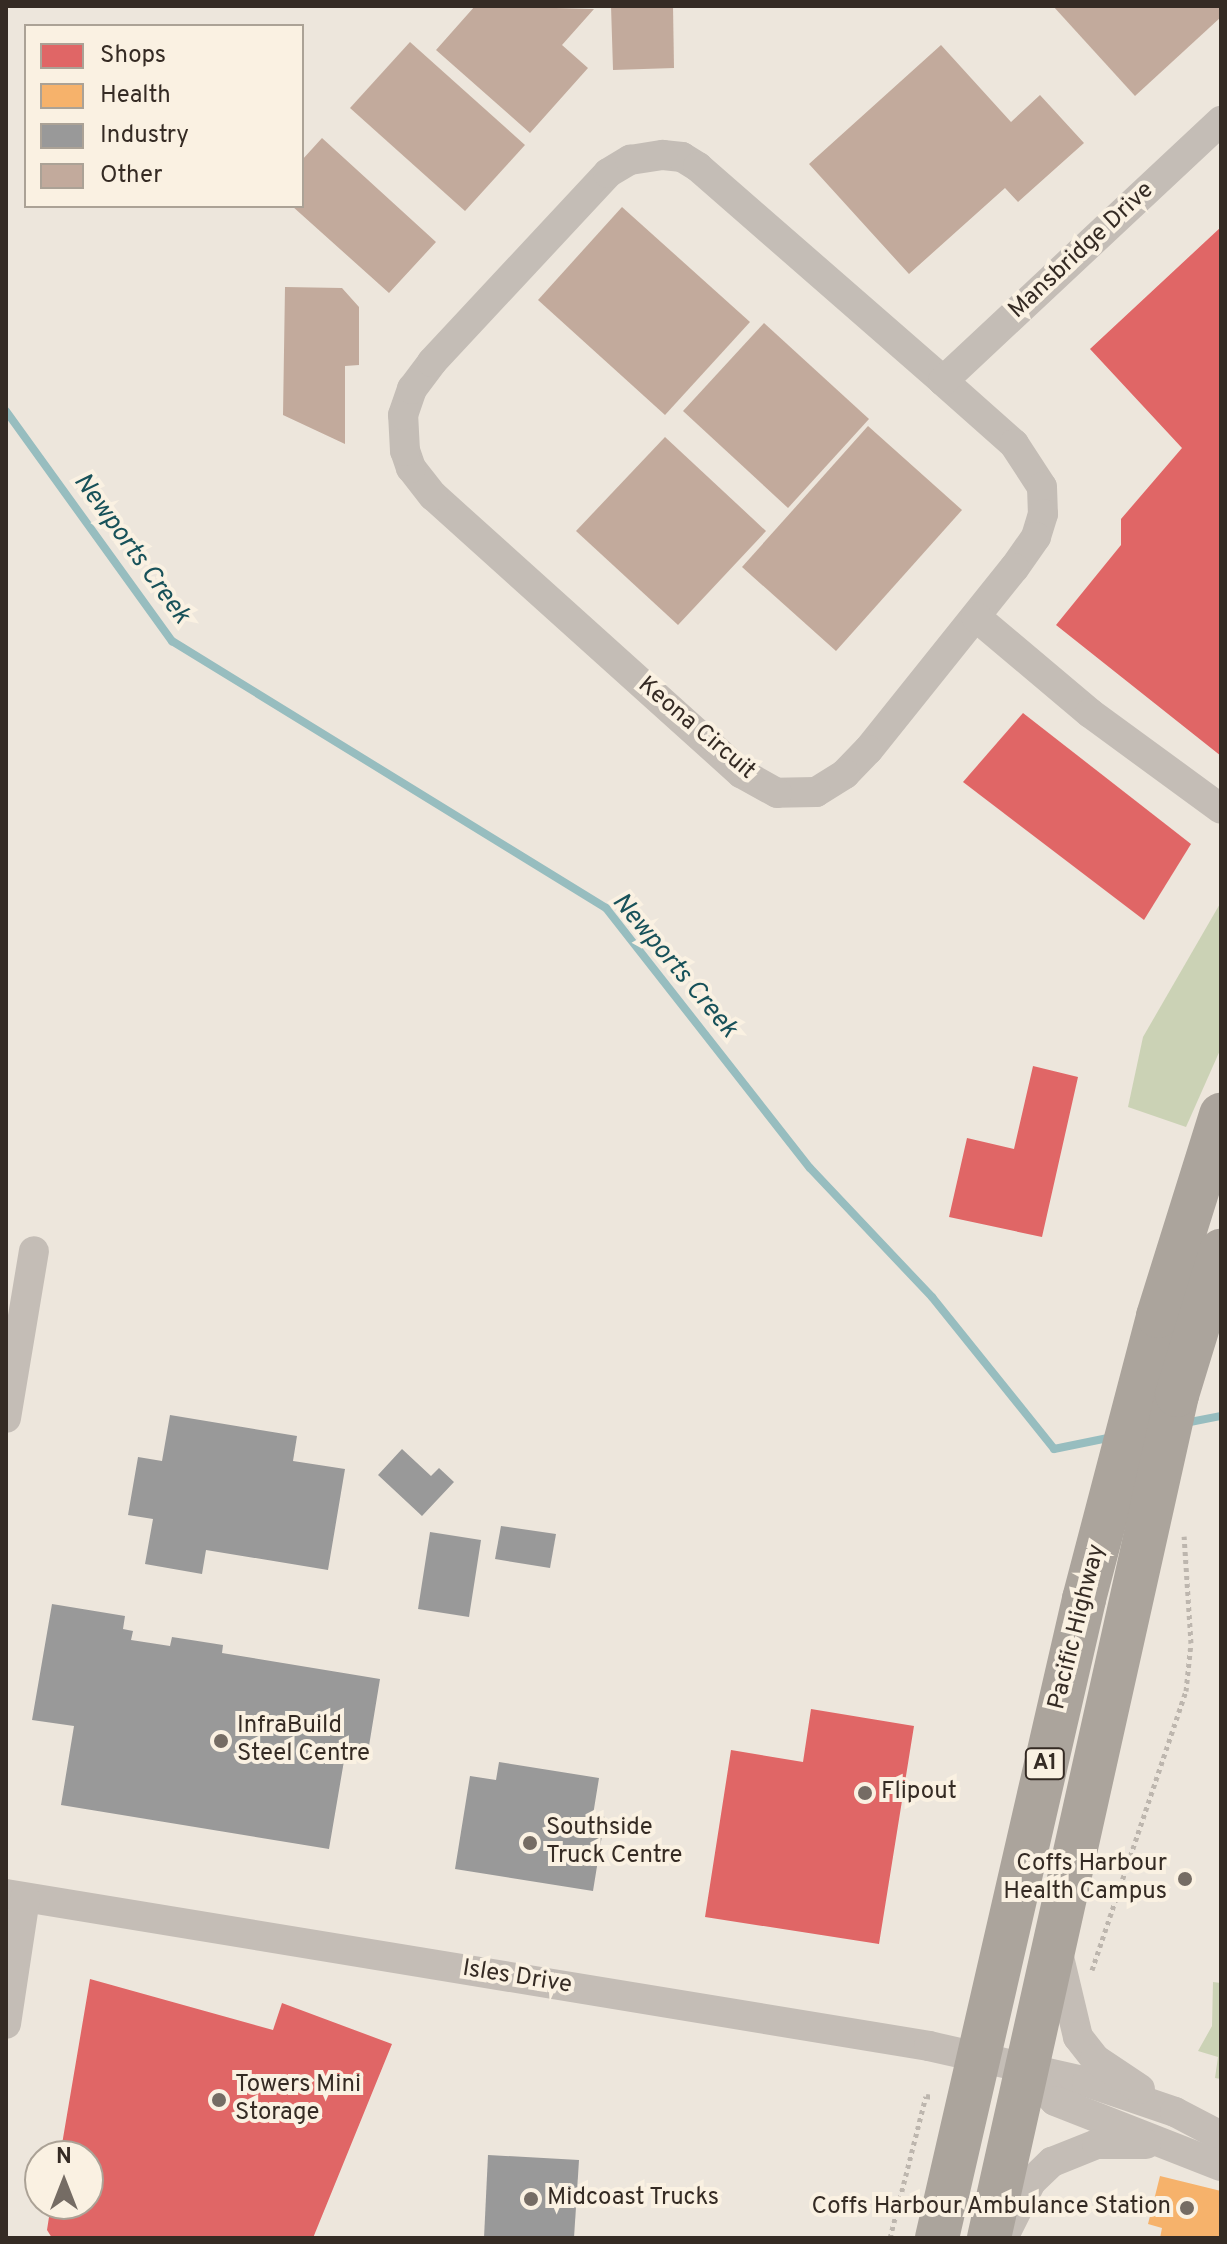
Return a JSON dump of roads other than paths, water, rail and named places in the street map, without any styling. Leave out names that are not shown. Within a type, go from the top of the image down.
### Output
[{"type":"highway","name":"Pacific Highway","points":[[937,2238],[976,2057],[1135,1399],[1198,1177],[1221,1115]]},
{"type":"highway","name":"Pacific Highway","points":[[989,2238],[1177,1395],[1221,1251]]},
{"type":"street","name":"Mansbridge Drive","points":[[943,381],[1221,121]]},
{"type":"street","name":"Keona Circuit","points":[[663,155],[682,157],[698,167],[1014,444],[1042,487],[1043,514],[1036,537],[976,617],[845,774],[816,792],[777,793],[741,773],[433,496],[411,468],[405,451],[403,415],[412,389],[432,362],[608,173],[630,160],[663,155]]},
{"type":"street","points":[[976,617],[1090,713],[1221,809]]},
{"type":"street","points":[[6,1418],[34,1251]]},
{"type":"street","points":[[6,2024],[16,1896]]},
{"type":"street","name":"Isles Drive","points":[[16,1896],[976,2057],[1025,2071],[1087,2082],[1175,2112]]},
{"type":"street","points":[[1056,1944],[1070,2008],[1086,2049],[1175,2112],[1221,2136]]},
{"type":"street","points":[[1025,2071],[1055,2101],[1221,2166]]},
{"type":"street","points":[[1003,2238],[1031,2182],[1073,2149],[1132,2142],[1176,2147]]},
{"type":"waterway","name":"Newports Creek","points":[[6,411],[172,641],[606,908],[810,1168],[932,1297],[1054,1449],[1113,1437]]},
{"type":"waterway","name":"Newports Creek","points":[[1185,1423],[1221,1416]]},
{"type":"place","name":"InfraBuild Steel Centre","points":[[221,1741]]},
{"type":"place","name":"Flipout","points":[[865,1793]]},
{"type":"place","name":"Southside Truck Centre","points":[[530,1843]]},
{"type":"place","name":"Coffs Harbour Health Campus","points":[[1185,1879]]},
{"type":"place","name":"Towers Mini Storage","points":[[219,2100]]},
{"type":"place","name":"Midcoast Trucks","points":[[531,2199]]},
{"type":"place","name":"Coffs Harbour Ambulance Station","points":[[1187,2208]]}]
